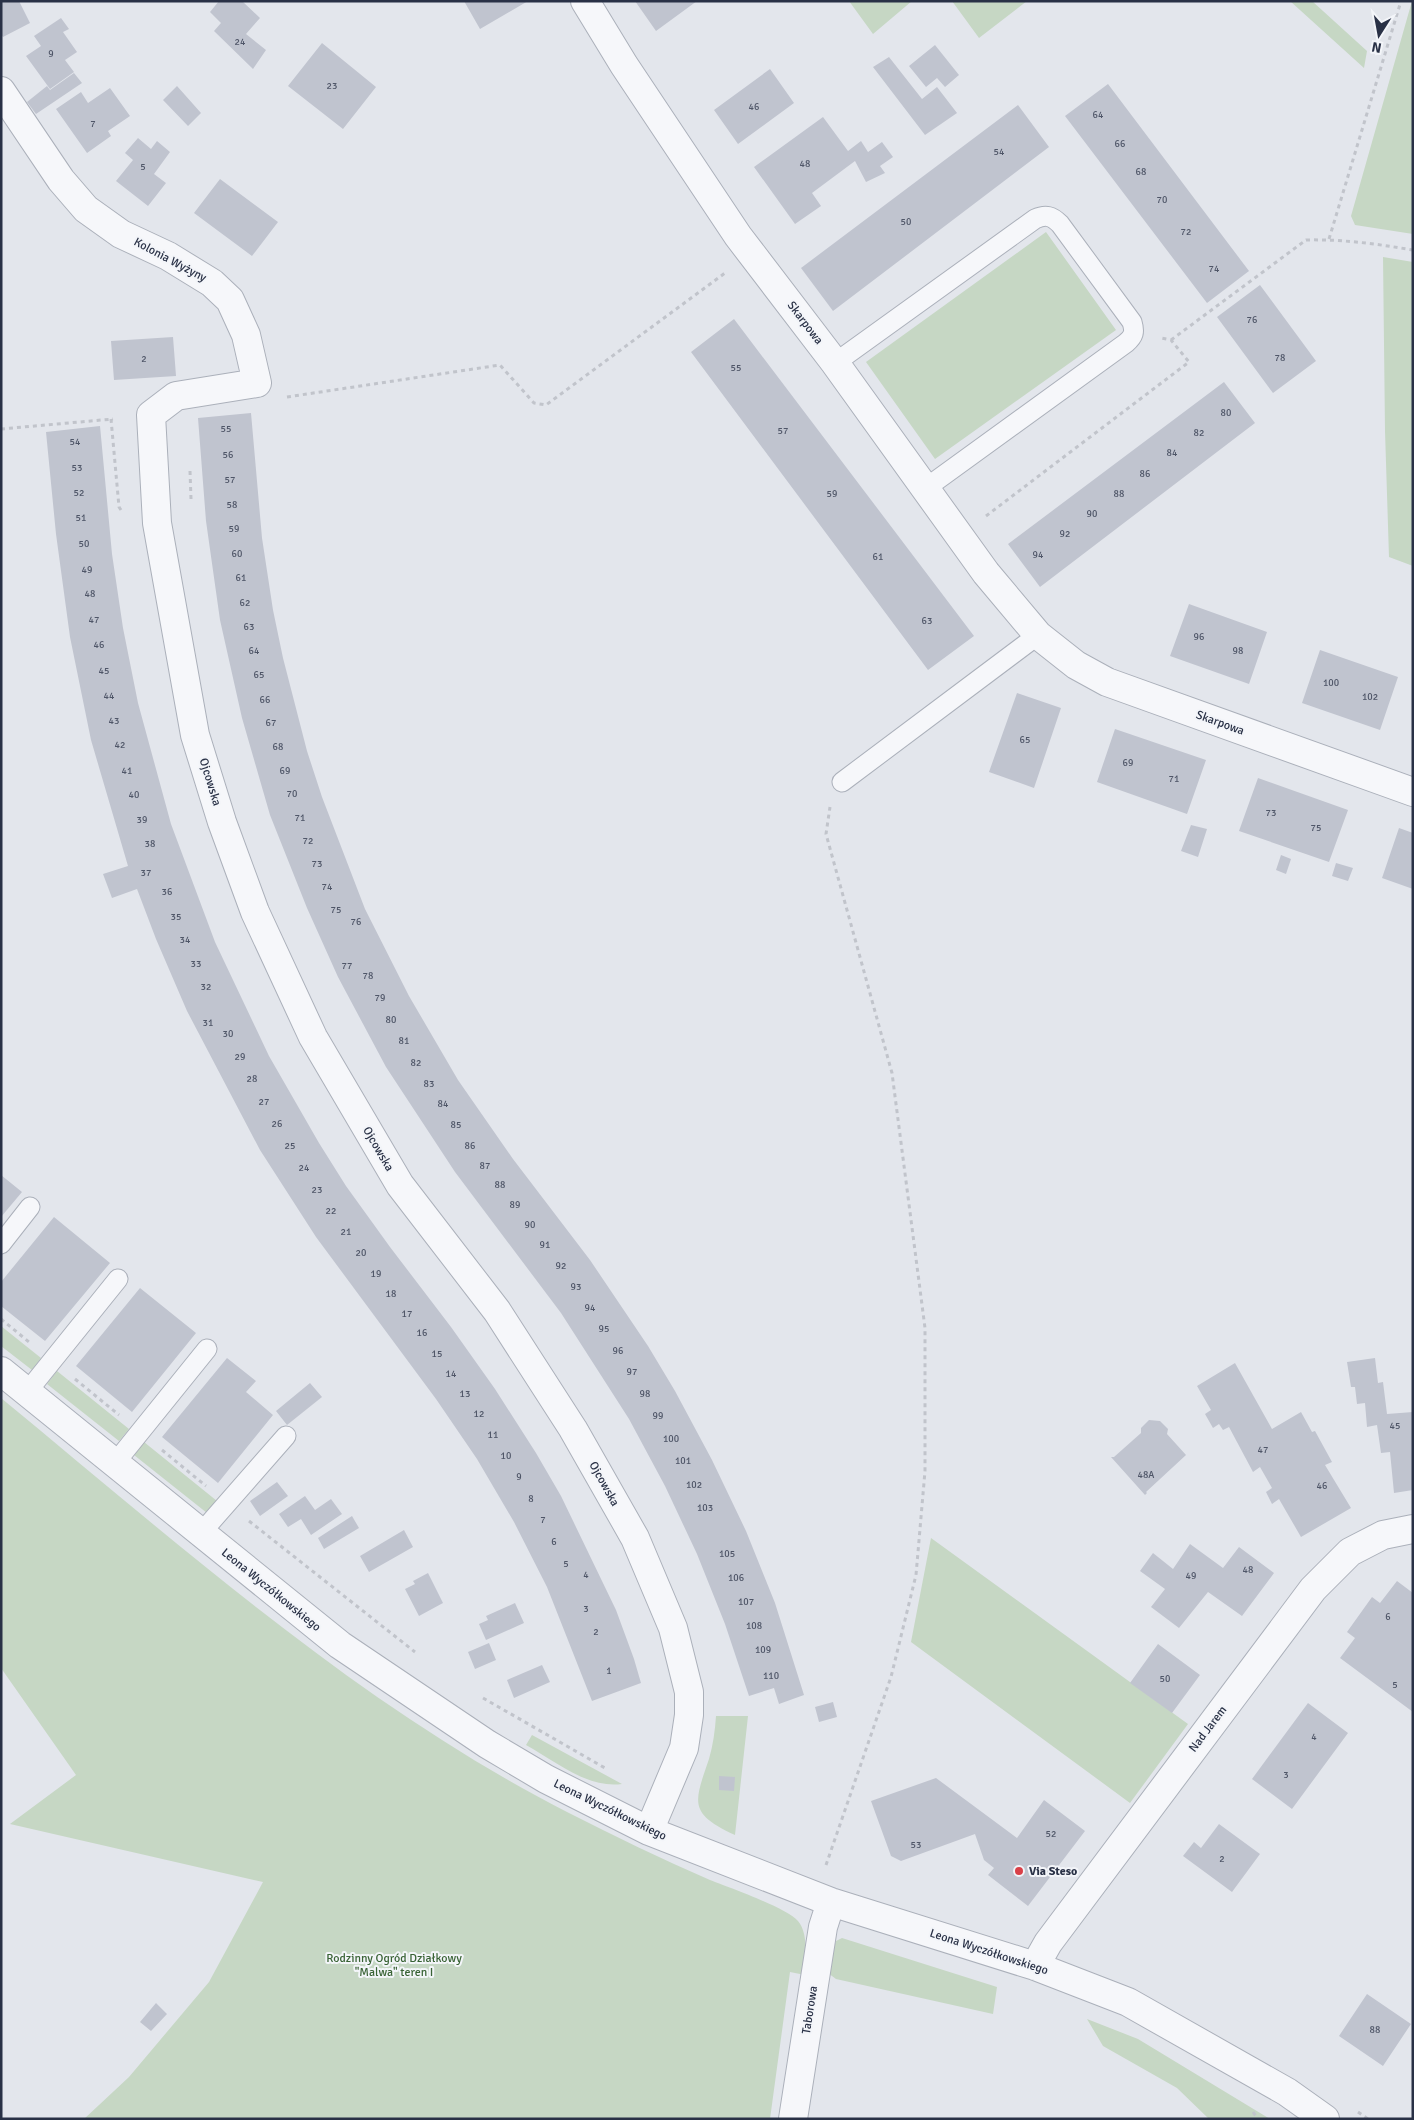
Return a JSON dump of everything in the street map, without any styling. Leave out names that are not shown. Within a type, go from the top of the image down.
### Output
[{"type":"street","name":"Skarpowa","points":[[585,1],[629,73],[751,253],[835,363],[986,573],[1038,635],[1076,665],[1108,682],[1413,792]]},
{"type":"street","name":"Kolonia Wyżyny","points":[[1,91],[61,180],[86,209],[121,234],[168,256],[212,283],[230,300],[246,335],[256,383]]},
{"type":"street","points":[[151,416],[176,396],[256,383]]},
{"type":"street","name":"Ojcowska","points":[[151,416],[157,523],[195,735],[222,822],[255,912],[314,1037],[400,1185],[497,1310],[573,1429],[635,1538],[673,1628],[689,1692],[689,1715],[684,1748],[650,1831]]},
{"type":"street","name":"Leona Wyczółkowskiego","points":[[1,1371],[340,1645],[434,1710],[487,1744],[546,1778],[650,1831],[831,1902],[1035,1966],[1128,2002],[1287,2092],[1325,2119]]},
{"type":"street","name":"Nad Jarem","points":[[1035,1966],[1048,1943],[1313,1589],[1350,1552],[1383,1535],[1413,1529]]},
{"type":"street","name":"Taborowa","points":[[793,2119],[823,1927],[831,1902]]},
{"type":"lane","points":[[835,363],[1035,219],[1044,216],[1053,217],[1060,224],[1132,322],[1134,333],[1132,338],[1126,343],[926,488]]},
{"type":"lane","points":[[842,782],[1038,635]]},
{"type":"lane","points":[[1,1244],[30,1207]]},
{"type":"lane","points":[[27,1392],[118,1279]]},
{"type":"lane","points":[[115,1463],[207,1349]]},
{"type":"lane","points":[[201,1533],[286,1436]]},
{"type":"path","points":[[1329,239],[1401,1]]},
{"type":"path","points":[[960,536],[1189,362],[1171,340],[1306,240],[1329,239],[1413,250]]},
{"type":"path","points":[[256,383],[263,401],[500,365],[534,403],[546,405],[751,253]]},
{"type":"path","points":[[1,429],[151,416]]},
{"type":"path","points":[[189,504],[192,496],[190,468]]},
{"type":"path","points":[[823,1872],[891,1677],[916,1574],[925,1471],[925,1328],[892,1073],[826,834],[831,798],[842,782]]},
{"type":"path","points":[[1,1319],[295,1559],[422,1657]]},
{"type":"path","points":[[480,1696],[613,1773]]},
{"type":"path","points":[[1353,2109],[1368,2119]]},
{"type":"green space","points":[[849,1],[912,1],[873,34]]},
{"type":"green space","points":[[952,1],[1027,1],[979,38]]},
{"type":"green space","points":[[1290,1],[1312,1],[1367,51],[1364,68]]},
{"type":"green space","points":[[1412,1],[1413,234],[1355,225],[1351,216]]},
{"type":"green space","points":[[1046,232],[1116,330],[935,459],[866,362]]},
{"type":"green space","points":[[1383,257],[1413,262],[1413,566],[1389,557]]},
{"type":"green space","points":[[1,1326],[41,1358],[32,1370],[1,1346]]},
{"type":"green space","points":[[57,1371],[129,1429],[119,1441],[47,1384]]},
{"type":"green space","name":"Rodzinny Ogród Działkowy \"Malwa\" teren I","points":[[1,1398],[204,1566],[344,1673],[416,1723],[490,1770],[567,1812],[674,1864],[770,1904],[798,1921],[805,1940],[805,1975],[790,1972],[770,2119],[84,2119],[129,2077],[209,1982],[263,1882],[10,1824],[76,1775],[1,1668]]},
{"type":"green space","points":[[144,1442],[217,1501],[207,1513],[134,1455]]},
{"type":"green space","points":[[931,1538],[1188,1724],[1130,1803],[911,1642]]},
{"type":"green space","points":[[716,1716],[748,1716],[735,1835],[709,1820],[702,1813],[699,1805],[700,1786],[712,1748]]},
{"type":"green space","points":[[532,1735],[622,1784],[597,1782],[572,1772],[526,1745]]},
{"type":"green space","points":[[842,1938],[997,1987],[993,2014],[836,1979],[828,1973],[836,1941]]},
{"type":"green space","points":[[1087,2019],[1138,2039],[1270,2119],[1209,2119],[1177,2088],[1103,2046]]},
{"type":"building","points":[[1,1],[19,1],[30,23],[3,37],[1,34]]},
{"type":"building","points":[[219,1],[242,1],[260,18],[246,34],[266,50],[253,69],[214,31],[221,23],[210,12]]},
{"type":"building","points":[[464,1],[528,1],[480,29]]},
{"type":"building","points":[[635,1],[697,1],[656,31]]},
{"type":"building","points":[[61,18],[69,29],[63,32],[77,52],[65,60],[74,72],[50,89],[26,56],[41,46],[34,36]]},
{"type":"building","points":[[322,43],[376,87],[343,129],[288,86]]},
{"type":"building","points":[[935,45],[959,75],[945,87],[937,78],[926,87],[909,66]]},
{"type":"building","points":[[889,57],[922,99],[937,87],[957,113],[925,135],[873,67]]},
{"type":"building","points":[[770,69],[794,103],[738,144],[714,110]]},
{"type":"building","points":[[74,73],[82,83],[36,114],[27,102],[47,86],[50,90]]},
{"type":"building","points":[[1108,84],[1249,271],[1207,303],[1065,116]]},
{"type":"building","points":[[177,86],[201,113],[188,126],[163,100]]},
{"type":"building","points":[[110,88],[130,116],[108,131],[111,136],[87,153],[56,109],[81,92],[88,103]]},
{"type":"building","points":[[1018,105],[1049,147],[833,311],[801,268]]},
{"type":"building","points":[[823,117],[848,151],[861,141],[868,152],[882,142],[893,157],[880,166],[885,173],[866,182],[855,161],[812,193],[821,206],[795,224],[754,167]]},
{"type":"building","points":[[138,138],[151,149],[157,141],[170,152],[154,174],[166,183],[148,206],[116,181],[133,160],[125,153]]},
{"type":"building","points":[[220,179],[278,222],[252,256],[194,213]]},
{"type":"building","points":[[1260,285],[1316,361],[1273,393],[1217,317]]},
{"type":"building","points":[[734,319],[974,636],[928,670],[691,352]]},
{"type":"building","points":[[173,337],[176,376],[114,380],[111,341]]},
{"type":"building","points":[[1224,382],[1255,423],[1040,587],[1008,544]]},
{"type":"building","points":[[251,413],[262,538],[273,610],[283,658],[307,751],[322,797],[365,909],[409,996],[458,1080],[513,1159],[590,1260],[648,1346],[675,1391],[712,1460],[746,1531],[775,1603],[804,1695],[779,1704],[774,1688],[749,1696],[725,1624],[697,1554],[665,1486],[629,1419],[561,1313],[455,1172],[386,1067],[338,977],[307,908],[270,815],[242,718],[220,620],[206,521],[198,418]]},
{"type":"building","points":[[100,426],[112,554],[123,628],[138,703],[171,824],[215,942],[269,1056],[319,1143],[346,1186],[495,1389],[561,1496],[616,1610],[641,1683],[592,1701],[547,1587],[514,1522],[477,1459],[436,1399],[316,1237],[260,1150],[187,1011],[137,889],[112,898],[103,874],[128,866],[91,740],[70,637],[56,534],[46,432]]},
{"type":"building","points":[[1189,604],[1267,632],[1249,684],[1170,656]]},
{"type":"building","points":[[1320,650],[1398,677],[1380,730],[1302,703]]},
{"type":"building","points":[[1017,693],[1061,708],[1034,788],[989,772]]},
{"type":"building","points":[[1115,729],[1206,760],[1187,814],[1097,782]]},
{"type":"building","points":[[1258,778],[1348,810],[1329,862],[1239,831]]},
{"type":"building","points":[[1191,825],[1207,829],[1198,857],[1181,851]]},
{"type":"building","points":[[1399,828],[1413,833],[1413,889],[1382,878]]},
{"type":"building","points":[[1281,855],[1291,859],[1286,874],[1276,870]]},
{"type":"building","points":[[1336,863],[1353,868],[1348,881],[1332,876]]},
{"type":"building","points":[[1,1175],[22,1192],[1,1217]]},
{"type":"building","points":[[54,1217],[110,1263],[45,1341],[1,1306],[1,1282]]},
{"type":"building","points":[[140,1288],[196,1333],[132,1412],[76,1366]]},
{"type":"building","points":[[227,1358],[256,1381],[246,1392],[273,1415],[218,1483],[162,1437]]},
{"type":"building","points":[[1375,1358],[1378,1383],[1383,1382],[1387,1414],[1413,1412],[1413,1490],[1394,1493],[1390,1452],[1381,1453],[1377,1425],[1367,1427],[1365,1403],[1357,1404],[1355,1387],[1351,1387],[1347,1362]]},
{"type":"building","points":[[1235,1363],[1272,1429],[1301,1412],[1312,1432],[1315,1431],[1332,1462],[1325,1465],[1351,1508],[1301,1537],[1279,1499],[1272,1504],[1266,1492],[1272,1488],[1260,1467],[1253,1472],[1229,1427],[1223,1430],[1219,1424],[1213,1428],[1205,1414],[1211,1410],[1197,1386]]},
{"type":"building","points":[[310,1383],[322,1397],[287,1425],[276,1411]]},
{"type":"building","points":[[1149,1420],[1160,1421],[1168,1429],[1167,1434],[1186,1455],[1145,1495],[1111,1457],[1114,1457],[1141,1433],[1141,1428]]},
{"type":"building","points":[[277,1482],[288,1496],[260,1516],[250,1501]]},
{"type":"building","points":[[305,1496],[315,1510],[331,1499],[342,1514],[311,1535],[301,1519],[288,1527],[279,1514]]},
{"type":"building","points":[[352,1516],[359,1528],[324,1549],[318,1538]]},
{"type":"building","points":[[404,1530],[413,1547],[369,1572],[360,1556]]},
{"type":"building","points":[[1190,1544],[1223,1568],[1239,1547],[1274,1573],[1242,1616],[1208,1592],[1179,1628],[1151,1607],[1165,1589],[1140,1571],[1153,1553],[1173,1569]]},
{"type":"building","points":[[428,1573],[443,1603],[419,1616],[405,1589],[415,1584],[413,1581]]},
{"type":"building","points":[[1397,1581],[1413,1593],[1413,1712],[1340,1658],[1355,1638],[1347,1632],[1372,1597],[1380,1603]]},
{"type":"building","points":[[515,1603],[524,1623],[486,1640],[479,1624],[488,1620],[486,1616]]},
{"type":"building","points":[[489,1643],[496,1660],[475,1669],[468,1652]]},
{"type":"building","points":[[1158,1644],[1200,1675],[1172,1713],[1130,1683]]},
{"type":"building","points":[[542,1665],[550,1682],[514,1698],[507,1680]]},
{"type":"building","points":[[833,1702],[837,1717],[819,1722],[815,1707]]},
{"type":"building","points":[[1308,1703],[1348,1733],[1292,1809],[1252,1779]]},
{"type":"building","points":[[719,1776],[735,1777],[734,1791],[719,1790]]},
{"type":"building","points":[[936,1778],[1017,1838],[1044,1800],[1085,1831],[1028,1906],[988,1875],[994,1868],[984,1860],[975,1834],[901,1861],[891,1856],[871,1801]]},
{"type":"building","points":[[1219,1824],[1260,1854],[1232,1892],[1183,1856],[1194,1842],[1201,1848]]},
{"type":"building","points":[[1367,1994],[1411,2024],[1383,2066],[1339,2036]]},
{"type":"building","points":[[156,2003],[167,2014],[151,2031],[140,2022]]},
{"type":"place","name":"Via Steso","points":[[1019,1871]]}]
